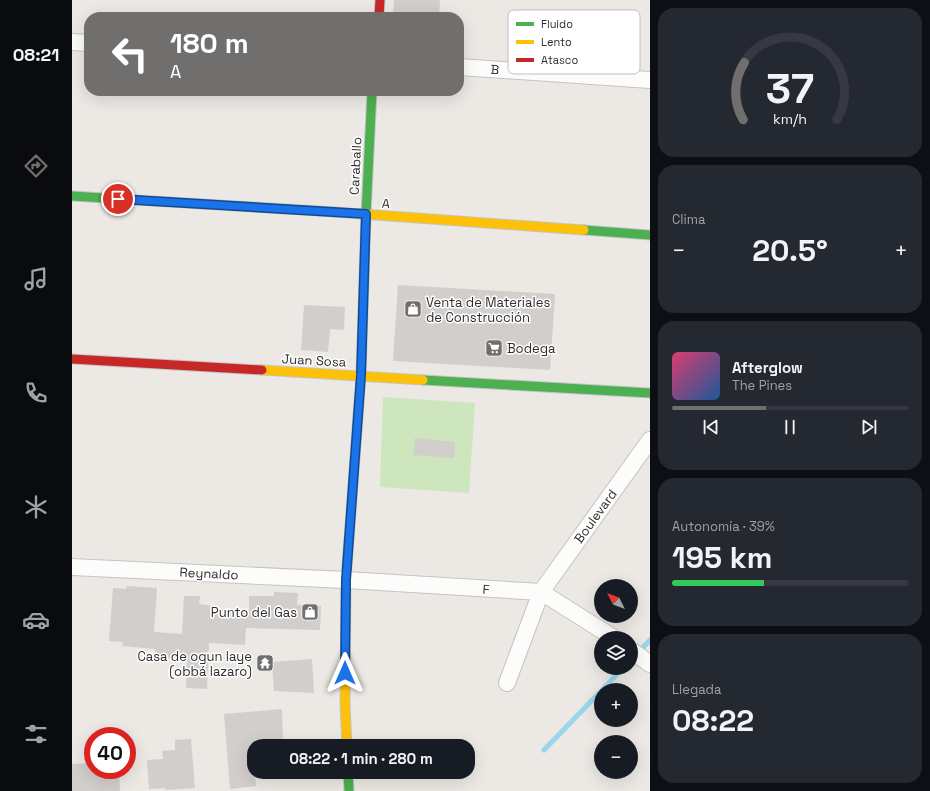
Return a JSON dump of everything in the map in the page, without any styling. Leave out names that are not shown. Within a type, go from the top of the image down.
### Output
[{"type":"street","points":[[379,12],[380,0]]},
{"type":"street","points":[[72,42],[84,43]]},
{"type":"street","name":"B","points":[[464,67],[508,70]]},
{"type":"street","name":"B","points":[[562,74],[650,80]]},
{"type":"street","name":"Caraballo","points":[[347,739],[345,704],[346,580],[361,375],[366,214],[372,96]]},
{"type":"street","name":"A","points":[[72,196],[366,214],[650,235]]},
{"type":"street","name":"Juan Sosa","points":[[72,358],[650,393]]},
{"type":"street","name":"Boulevard","points":[[507,683],[541,592],[650,440]]},
{"type":"street","name":"Reynaldo","points":[[72,567],[346,580]]},
{"type":"street","name":"F","points":[[346,580],[541,592],[603,631]]},
{"type":"street","points":[[638,655],[650,664]]},
{"type":"street","points":[[348,779],[349,791]]},
{"type":"green space","points":[[383,397],[475,403],[469,493],[380,487]]},
{"type":"building","points":[[394,0],[440,0],[439,12],[393,12]]},
{"type":"building","points":[[398,285],[555,294],[550,370],[393,361]]},
{"type":"building","points":[[304,305],[345,307],[344,330],[330,329],[328,352],[301,350]]},
{"type":"building","points":[[415,438],[455,442],[454,458],[413,455]]},
{"type":"building","points":[[127,586],[157,588],[154,632],[182,634],[184,596],[200,596],[199,604],[215,606],[214,609],[249,612],[249,596],[274,596],[274,592],[298,593],[297,605],[321,606],[320,630],[246,628],[245,645],[209,643],[207,689],[186,688],[187,659],[155,657],[155,649],[122,646],[123,642],[109,641],[113,588],[126,589]]},
{"type":"building","points":[[312,659],[314,693],[274,691],[272,662]]},
{"type":"building","points":[[282,709],[283,739],[247,739],[247,779],[256,779],[256,786],[230,789],[224,714]]},
{"type":"building","points":[[191,739],[195,788],[165,790],[165,788],[149,789],[147,760],[163,759],[162,751],[175,750],[175,740]]},
{"type":"building","points":[[84,763],[84,779],[119,779],[120,791],[72,791],[72,764]]},
{"type":"waterway","points":[[639,652],[650,640]]},
{"type":"waterway","points":[[609,683],[616,675]]},
{"type":"waterway","points":[[544,750],[594,698]]},
{"type":"traffic: fast","points":[[358,416],[361,375],[366,214],[372,96]]},
{"type":"traffic: fast","points":[[72,196],[335,212]]},
{"type":"traffic: fast","points":[[584,230],[650,235]]},
{"type":"traffic: fast","points":[[423,380],[650,393]]},
{"type":"traffic: fast","points":[[348,779],[349,791]]},
{"type":"traffic: slow","points":[[335,212],[584,230]]},
{"type":"traffic: slow","points":[[262,370],[423,380]]},
{"type":"traffic: slow","points":[[347,739],[345,704],[346,580],[358,416]]},
{"type":"traffic: jam","points":[[379,12],[380,0]]},
{"type":"traffic: jam","points":[[72,359],[262,370]]},
{"type":"place","name":"Venta de Materiales de Construcción","points":[[413,309]]},
{"type":"place","name":"Bodega","points":[[494,348]]},
{"type":"place","name":"Punto del Gas","points":[[310,612]]},
{"type":"place","name":"Casa de ogun laye (obbá lazaro)","points":[[265,663]]},
{"type":"route","points":[[118,199],[366,214],[361,375],[346,580],[345,673]]}]
